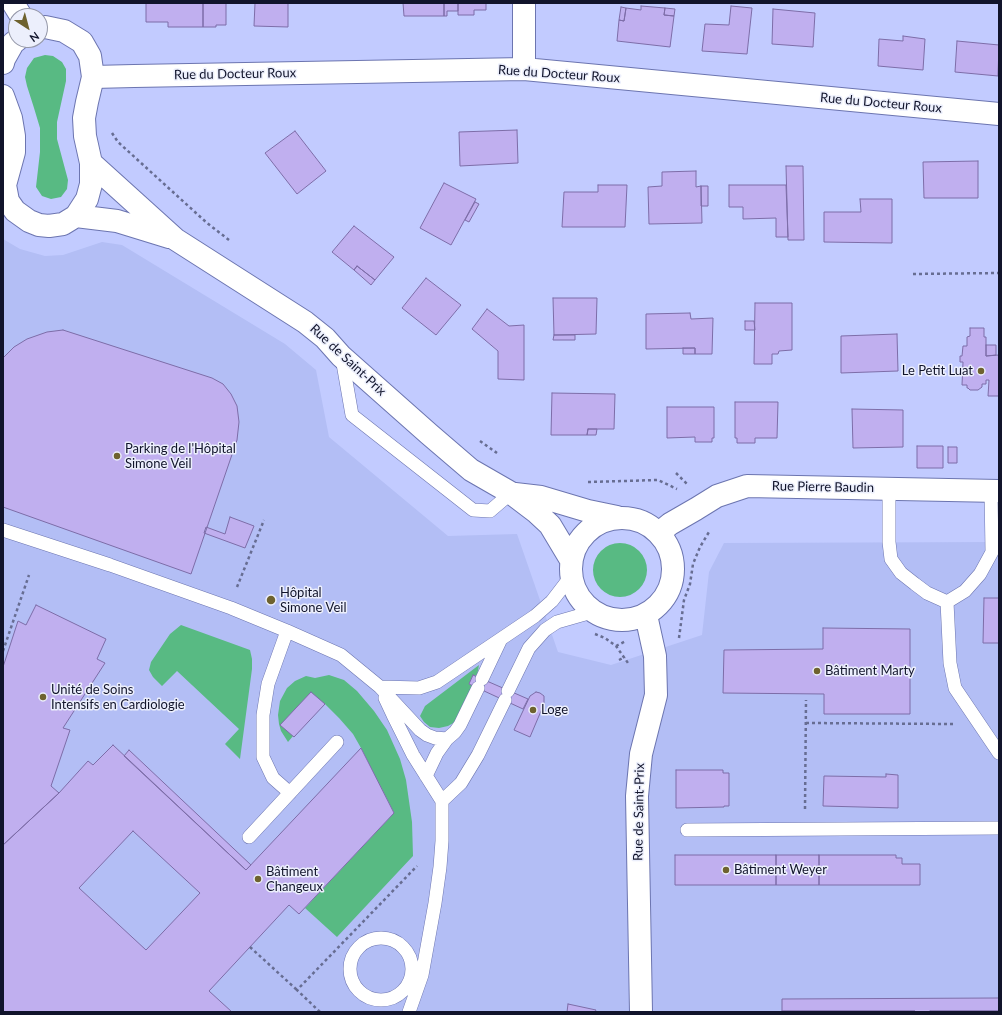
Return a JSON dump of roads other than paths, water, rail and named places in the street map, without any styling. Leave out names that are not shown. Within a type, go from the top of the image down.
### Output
[{"type":"street","points":[[524,3],[524,69]]},
{"type":"street","points":[[3,96],[11,118],[14,136],[14,152],[5,185],[8,201],[15,211],[29,221],[39,225],[49,226],[63,224],[76,216],[87,199],[91,184],[91,163],[85,136],[84,118],[93,77],[90,56],[82,42],[64,31],[48,28]]},
{"type":"street","points":[[3,63],[11,48]]},
{"type":"street","name":"Rue du Docteur Roux","points":[[93,77],[524,69],[999,114]]},
{"type":"street","name":"Rue de Saint-Prix","points":[[91,163],[175,239],[305,322],[325,338],[342,356],[471,470],[511,494],[536,512],[550,525],[572,568]]},
{"type":"street","name":"Rue de Saint-Prix","points":[[76,216],[118,221],[175,239]]},
{"type":"street","name":"Rue Pierre Baudin","points":[[659,533],[670,524],[717,496],[747,486],[995,491]]},
{"type":"street","name":"Rue de Saint-Prix","points":[[511,494],[540,497],[588,511],[622,518]]},
{"type":"street","points":[[609,519],[635,519],[648,525],[659,533],[668,546],[673,562],[673,577],[668,592],[659,606],[646,615],[631,620],[615,620],[592,612],[579,598],[573,585],[572,568],[574,552],[579,540],[598,524],[609,519]]},
{"type":"street","name":"Rue de Saint-Prix","points":[[641,1012],[637,796],[640,754],[656,694],[655,656],[646,615]]},
{"type":"lane","points":[[342,356],[352,415],[473,510],[490,511],[511,494]]},
{"type":"lane","points":[[889,489],[889,542],[891,559],[901,573],[915,584],[927,593],[947,602]]},
{"type":"lane","points":[[947,602],[965,591],[980,574],[992,552],[995,491]]},
{"type":"lane","points":[[3,530],[110,565],[231,608],[341,655],[380,687],[420,730],[427,735],[436,738],[447,738]]},
{"type":"lane","points":[[380,687],[419,688],[437,682],[535,616],[552,601],[572,568]]},
{"type":"lane","points":[[947,602],[950,663],[955,688],[999,753]]},
{"type":"lane","points":[[442,801],[461,783],[478,755],[529,648],[545,630],[557,622],[592,612]]},
{"type":"lane","points":[[287,631],[268,684],[263,715],[263,757],[273,778],[290,793]]},
{"type":"lane","points":[[426,776],[437,753],[447,738],[455,732],[460,725],[501,639]]},
{"type":"lane","points":[[380,687],[413,755],[442,801],[442,841],[436,902],[417,973],[409,1012]]},
{"type":"lane","points":[[249,837],[337,742]]},
{"type":"lane","points":[[688,830],[999,828]]},
{"type":"lane","points":[[377,938],[388,939],[398,943],[406,951],[417,973],[397,995],[388,999],[378,1000],[369,998],[361,993],[354,985],[350,967],[352,956],[358,947],[367,941],[377,938]]},
{"type":"place","name":"Le Petit Luat","points":[[981,371]]},
{"type":"place","name":"Parking de l'Hôpital Simone Veil","points":[[117,456]]},
{"type":"place","name":"Hôpital Simone Veil","points":[[271,600]]},
{"type":"place","name":"Bâtiment Marty","points":[[817,671]]},
{"type":"place","name":"Unité de Soins Intensifs en Cardiologie","points":[[43,697]]},
{"type":"place","name":"Loge","points":[[533,710]]},
{"type":"place","name":"Bâtiment Weyer","points":[[726,870]]},
{"type":"place","name":"Bâtiment Changeux","points":[[258,879]]}]
